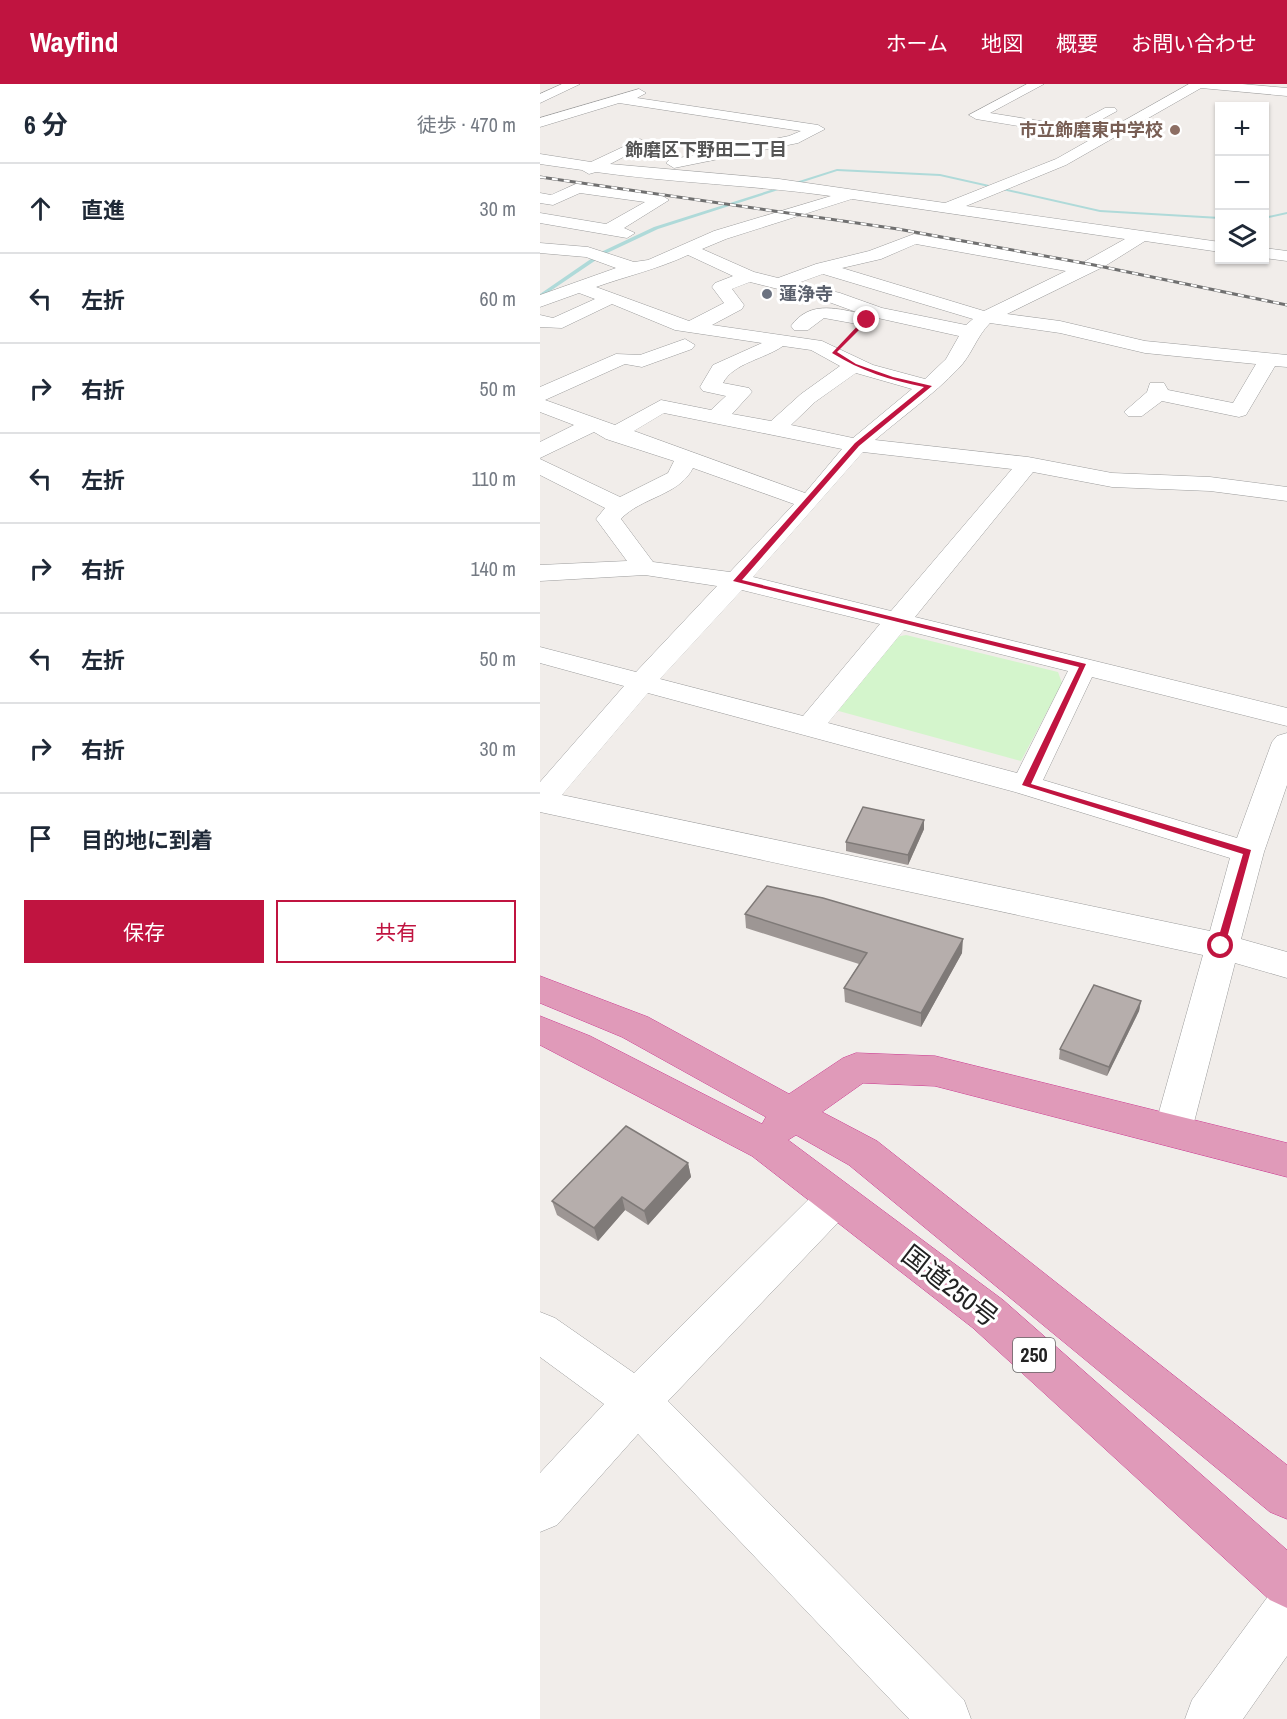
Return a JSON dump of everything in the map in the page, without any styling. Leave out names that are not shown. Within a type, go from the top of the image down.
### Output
[{"type":"highway","name":"250","points":[[540,989],[634,1027],[863,1153],[1287,1495]]},
{"type":"highway","name":"国道250号","points":[[540,1030],[577,1046],[766,1145],[988,1314],[1287,1583]]},
{"type":"highway","points":[[766,1145],[792,1112],[856,1068],[935,1071],[1287,1160]]},
{"type":"street","points":[[540,99],[573,84]]},
{"type":"street","points":[[1037,84],[976,115],[1073,131],[1128,102]]},
{"type":"street","points":[[946,209],[1061,162],[1199,84],[1269,87],[1287,93]]},
{"type":"street","points":[[540,123],[649,90]]},
{"type":"street","points":[[556,177],[595,167],[671,163],[781,142],[818,129],[617,99]]},
{"type":"street","points":[[595,167],[640,143]]},
{"type":"street","points":[[540,159],[595,167],[800,186],[1215,246]]},
{"type":"street","points":[[544,202],[578,188],[661,200],[608,230]]},
{"type":"street","points":[[540,301],[633,268],[651,265],[720,235],[853,195]]},
{"type":"street","points":[[540,218],[627,233]]},
{"type":"street","points":[[1140,237],[978,324],[953,363],[929,386],[857,445],[809,502],[642,682],[540,802],[1221,946],[1287,965]]},
{"type":"street","points":[[782,283],[822,268],[875,255],[914,239],[1084,269]]},
{"type":"street","points":[[540,248],[601,256],[633,268]]},
{"type":"street","points":[[690,250],[748,276],[833,297],[872,316]]},
{"type":"street","points":[[1269,254],[1287,256]]},
{"type":"street","points":[[822,268],[978,324]]},
{"type":"street","points":[[540,395],[623,358],[642,361],[735,305],[721,287],[748,276]]},
{"type":"street","points":[[580,288],[611,298],[687,333],[720,369]]},
{"type":"street","points":[[540,321],[555,324],[611,298]]},
{"type":"street","points":[[733,333],[753,316],[749,311],[755,304]]},
{"type":"street","points":[[801,326],[820,312],[978,324],[1060,327],[1145,347],[1277,361]]},
{"type":"street","points":[[834,352],[872,316]]},
{"type":"street","points":[[687,333],[733,333],[815,345],[834,352],[854,365],[891,379],[929,386]]},
{"type":"street","points":[[716,417],[742,392],[710,387],[720,369],[765,350],[779,340]]},
{"type":"street","points":[[1135,412],[1158,390],[1239,411],[1277,361]]},
{"type":"street","points":[[776,428],[808,398],[854,365]]},
{"type":"street","points":[[540,405],[614,434],[809,502]]},
{"type":"street","points":[[614,434],[661,406],[857,445],[1028,464],[1112,480],[1210,484],[1287,494]]},
{"type":"street","points":[[645,568],[608,519],[620,506],[677,477],[693,460],[721,443],[744,423]]},
{"type":"street","points":[[540,451],[590,425]]},
{"type":"street","points":[[809,726],[1028,464]]},
{"type":"street","points":[[540,466],[620,506]]},
{"type":"street","points":[[540,573],[645,568],[737,581],[1287,717]]},
{"type":"street","points":[[540,655],[1026,785],[1248,852]]},
{"type":"street","points":[[1026,785],[1084,666]]},
{"type":"street","points":[[1173,1130],[1248,852],[1275,818],[1287,742]]},
{"type":"street","points":[[540,1508],[637,1401],[836,1198]]},
{"type":"street","points":[[540,1332],[637,1401],[945,1719]]},
{"type":"street","points":[[1211,1719],[1287,1613]]},
{"type":"green space","points":[[906,635],[1058,672],[1062,683],[1021,761],[835,710],[891,638]]},
{"type":"building","points":[[863,807],[924,820],[908,855],[846,842]]},
{"type":"building","points":[[767,886],[823,898],[963,939],[921,1013],[844,988],[867,953],[745,914]]},
{"type":"building","points":[[1094,985],[1141,1001],[1109,1067],[1060,1049]]},
{"type":"building","points":[[626,1126],[688,1163],[644,1211],[622,1197],[594,1228],[552,1201]]},
{"type":"waterway","points":[[540,296],[603,253],[656,228],[837,170],[940,175],[1100,211],[1215,218]]},
{"type":"waterway","points":[[1269,217],[1287,213]]},
{"type":"railway","points":[[540,177],[898,229],[1094,265],[1287,305]]},
{"type":"place","name":"市立飾磨東中学校","points":[[1175,130]]},
{"type":"place","name":"蓮浄寺","points":[[767,294]]},
{"type":"district","name":"飾磨区下野田二丁目","points":[[706,150]]},
{"type":"route","points":[[867,320],[834,352],[854,365],[891,379],[929,386],[857,445],[737,581],[1084,666],[1026,785],[1248,852],[1221,946]]}]
